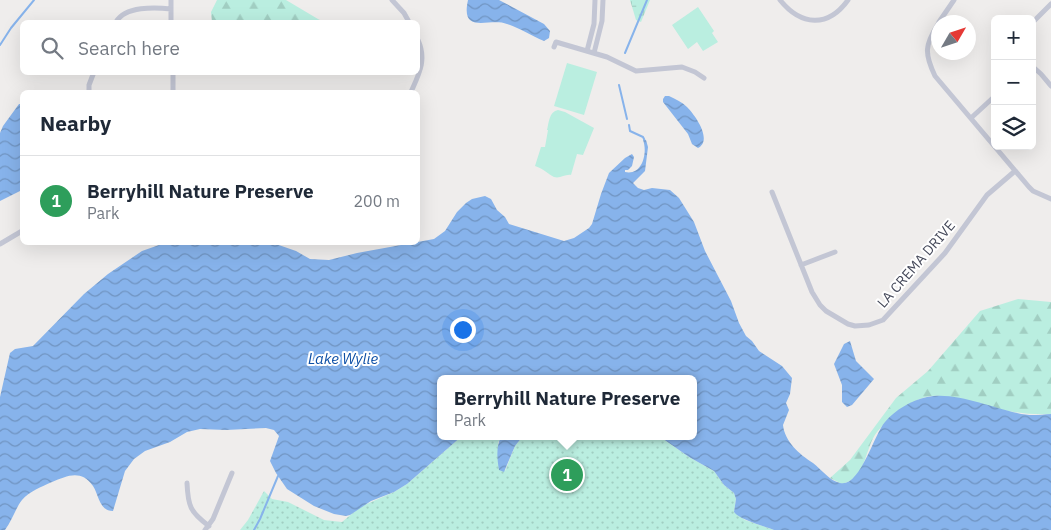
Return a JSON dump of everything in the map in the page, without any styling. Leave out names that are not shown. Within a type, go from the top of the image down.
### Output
[{"type":"street","points":[[171,0],[172,20]]},
{"type":"street","points":[[392,0],[408,20]]},
{"type":"street","points":[[587,51],[595,18],[596,0]]},
{"type":"street","points":[[594,53],[602,21],[603,0]]},
{"type":"street","points":[[780,0],[789,11],[810,20],[830,17],[842,8],[848,0]]},
{"type":"street","points":[[944,15],[954,0]]},
{"type":"street","points":[[1036,19],[1051,4]]},
{"type":"street","points":[[117,20],[119,17],[136,10],[171,9]]},
{"type":"street","points":[[931,36],[927,51],[929,65],[935,76],[1033,191],[1051,199]]},
{"type":"street","points":[[554,47],[557,42],[614,60],[636,71],[682,67],[704,78]]},
{"type":"street","points":[[420,46],[423,56],[420,74]]},
{"type":"street","points":[[1036,69],[1051,86]]},
{"type":"street","points":[[89,90],[93,75]]},
{"type":"street","points":[[172,75],[173,90]]},
{"type":"street","points":[[413,90],[419,75]]},
{"type":"street","points":[[971,118],[991,100]]},
{"type":"street","name":"LA CREMA DRIVE","points":[[772,192],[816,299],[833,316],[841,321],[855,326],[869,326],[893,310],[944,253],[987,194],[1015,171]]},
{"type":"street","points":[[0,244],[20,232]]},
{"type":"street","points":[[802,265],[835,252]]},
{"type":"street","points":[[187,483],[192,511],[207,528],[213,520],[232,473]]},
{"type":"green space","points":[[217,0],[286,0],[320,20],[212,20],[211,12]]},
{"type":"green space","points":[[630,0],[650,0],[641,22],[636,20]]},
{"type":"green space","points":[[698,7],[714,31],[712,33],[718,42],[703,51],[697,42],[688,49],[672,25]]},
{"type":"green space","points":[[567,63],[597,72],[584,115],[554,106]]},
{"type":"green space","points":[[558,110],[594,128],[583,155],[577,154],[571,175],[554,177],[535,166],[541,147],[545,147],[550,118]]},
{"type":"green space","points":[[1018,299],[1051,302],[1051,414],[1011,412],[943,396],[919,399],[905,406],[877,432],[856,476],[842,484],[830,478],[850,460],[896,398],[928,371],[980,311]]},
{"type":"green space","points":[[457,440],[499,440],[498,443],[505,471],[515,446],[520,440],[665,440],[714,471],[724,485],[734,493],[736,499],[734,512],[745,520],[774,530],[240,530],[248,520],[264,491],[272,499],[288,502],[324,520],[342,522],[360,507],[407,484]]},
{"type":"water","points":[[468,0],[499,0],[544,24],[550,31],[549,38],[544,41],[500,22],[472,22],[468,18]]},
{"type":"water","points":[[665,96],[669,96],[685,105],[698,121],[704,139],[698,148],[692,144],[688,134],[663,102]]},
{"type":"water","points":[[20,104],[20,191],[0,201],[0,133],[3,126]]},
{"type":"water","name":"Lake Wylie","points":[[643,140],[646,140],[648,147],[645,171],[633,183],[638,188],[644,190],[652,188],[670,190],[679,198],[694,222],[705,251],[731,301],[746,336],[759,351],[782,366],[792,378],[790,394],[786,403],[789,410],[783,425],[787,437],[798,452],[833,480],[840,483],[847,482],[860,469],[885,422],[899,410],[921,398],[949,396],[1021,414],[1051,414],[1051,530],[774,530],[737,515],[734,512],[736,499],[734,493],[724,485],[714,471],[665,440],[697,440],[697,375],[437,375],[437,440],[457,440],[407,484],[394,492],[371,501],[350,515],[334,514],[314,506],[287,489],[270,461],[279,436],[274,430],[266,428],[200,429],[187,432],[170,442],[145,451],[134,459],[125,471],[113,511],[108,510],[102,505],[93,486],[84,477],[68,476],[29,494],[22,500],[5,530],[0,530],[0,397],[10,353],[15,349],[33,346],[84,294],[108,274],[142,251],[159,245],[279,245],[296,251],[310,259],[329,260],[401,245],[420,245],[420,242],[434,239],[445,231],[457,212],[466,203],[472,199],[485,196],[491,199],[497,210],[505,217],[509,224],[564,241],[574,238],[589,228],[609,173],[632,154],[634,157],[632,166],[625,170],[625,172],[636,171],[644,157]]},
{"type":"water","points":[[850,341],[856,361],[874,379],[852,405],[847,407],[842,402],[842,385],[834,364],[844,344]]},
{"type":"water","points":[[499,440],[520,440],[515,446],[504,472],[499,470]]},
{"type":"waterway","points":[[0,45],[34,0]]},
{"type":"waterway","points":[[625,53],[647,0]]},
{"type":"waterway","points":[[619,85],[627,119]]},
{"type":"waterway","points":[[629,125],[630,131],[644,139]]},
{"type":"waterway","points":[[254,530],[278,476]]},
{"type":"place","name":"Berryhill Nature Preserve","points":[[567,475]]}]
